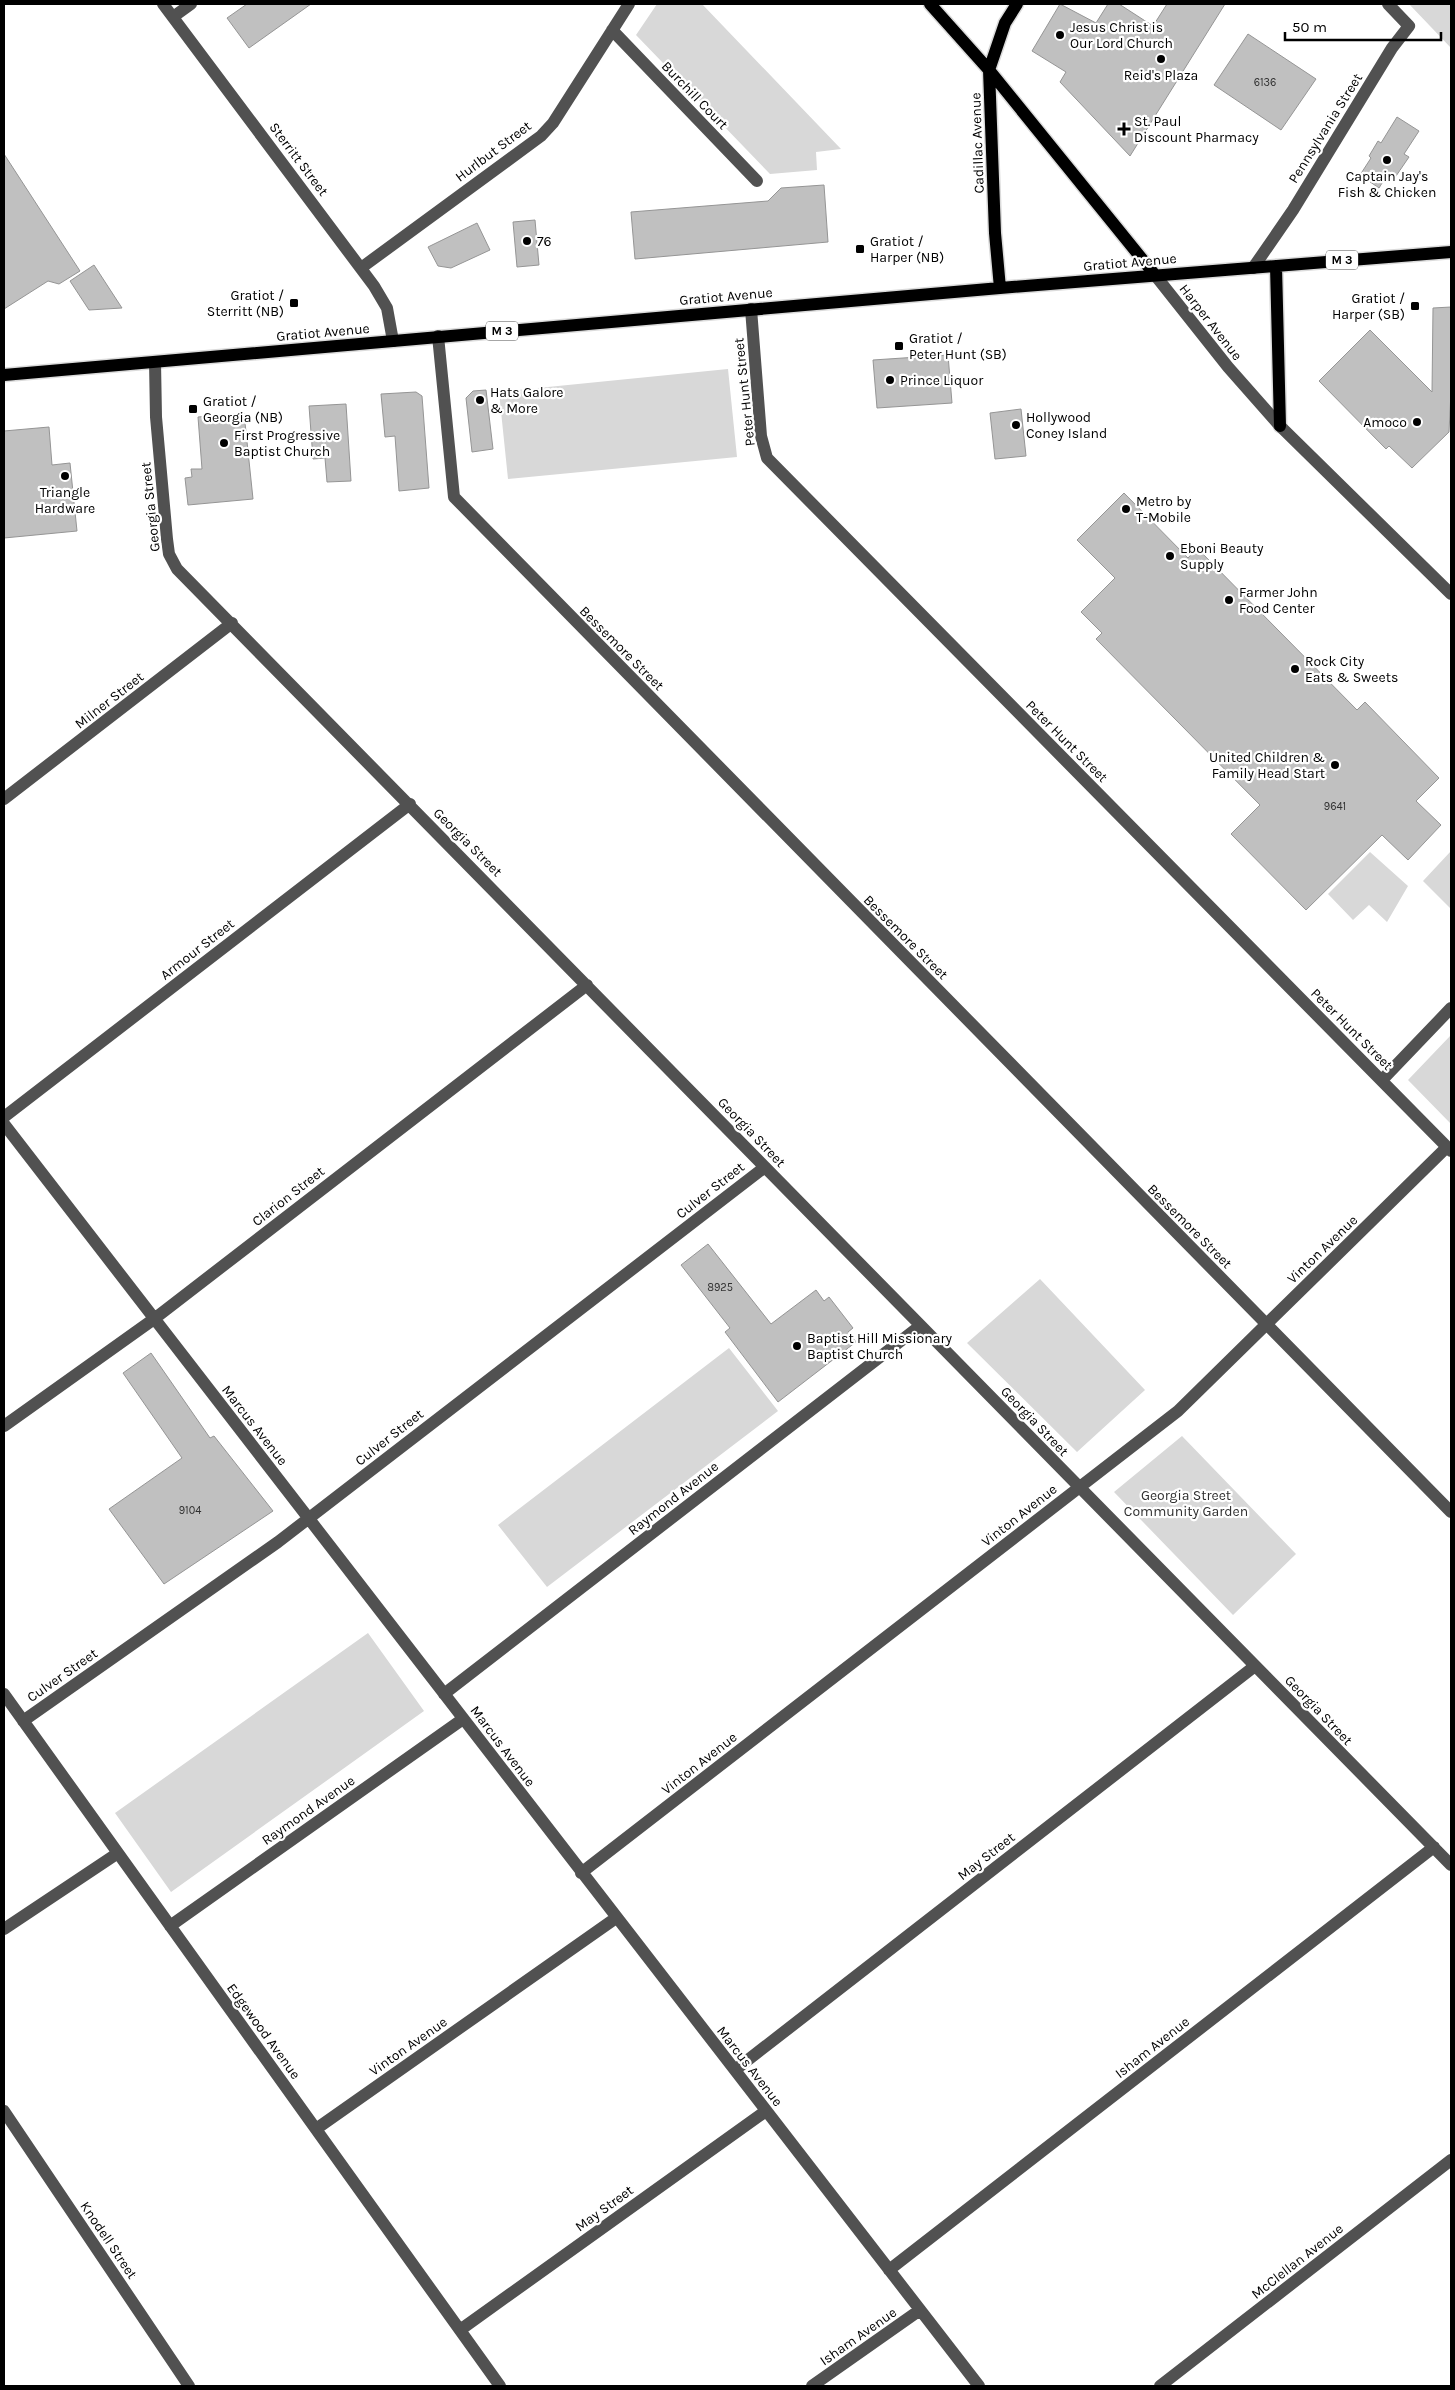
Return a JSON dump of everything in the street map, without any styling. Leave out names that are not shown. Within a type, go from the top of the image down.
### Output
[{"type":"main road","name":"Harper Avenue","points":[[930,4],[989,70],[1155,275]]},
{"type":"main road","name":"Cadillac Avenue","points":[[1000,288],[989,70],[1005,23],[1017,4]]},
{"type":"main road","name":"Gratiot Avenue","points":[[4,376],[751,309],[1451,252]]},
{"type":"main road","points":[[1276,266],[1280,426]]},
{"type":"street","name":"Sterritt Street","points":[[163,4],[362,268],[387,308],[394,341]]},
{"type":"street","points":[[173,17],[192,4]]},
{"type":"street","name":"Hurlbut Street","points":[[362,268],[541,136],[553,123],[629,4]]},
{"type":"street","name":"Pennsylvania Street","points":[[1253,268],[1292,210],[1392,48],[1409,26],[1390,6]]},
{"type":"street","name":"Burchill Court","points":[[612,30],[757,181]]},
{"type":"street","name":"Harper Avenue","points":[[1155,275],[1228,367],[1280,426],[1451,594]]},
{"type":"street","name":"Peter Hunt Street","points":[[751,309],[761,436],[767,458],[1449,1149]]},
{"type":"street","name":"Bessemore Street","points":[[438,336],[454,497],[1451,1512]]},
{"type":"street","name":"Georgia Street","points":[[155,362],[156,417],[169,554],[177,569],[1451,1865]]},
{"type":"street","name":"Milner Street","points":[[4,800],[232,624]]},
{"type":"street","name":"Armour Street","points":[[4,1117],[410,804]]},
{"type":"street","name":"Clarion Street","points":[[4,1426],[154,1319],[587,985]]},
{"type":"street","points":[[1382,1080],[1451,1008]]},
{"type":"street","name":"Marcus Avenue","points":[[4,1124],[581,1874],[979,2386]]},
{"type":"street","name":"Vinton Avenue","points":[[581,1874],[1178,1411],[1449,1149]]},
{"type":"street","name":"Culver Street","points":[[23,1721],[309,1518],[765,1167]]},
{"type":"street","name":"Raymond Avenue","points":[[444,1694],[920,1326]]},
{"type":"street","name":"May Street","points":[[735,2070],[1255,1666]]},
{"type":"street","name":"Edgewood Avenue","points":[[4,1694],[500,2386]]},
{"type":"street","name":"Raymond Avenue","points":[[170,1926],[463,1719]]},
{"type":"street","name":"Isham Avenue","points":[[889,2270],[1434,1847]]},
{"type":"street","points":[[4,1929],[118,1853]]},
{"type":"street","name":"Vinton Avenue","points":[[316,2129],[616,1918]]},
{"type":"street","name":"Knodell Street","points":[[4,2111],[189,2386]]},
{"type":"street","name":"May Street","points":[[460,2330],[766,2111]]},
{"type":"street","name":"McClellan Avenue","points":[[1160,2386],[1451,2160]]},
{"type":"street","name":"Isham Avenue","points":[[812,2386],[920,2310]]},
{"type":"green space","points":[[657,4],[702,4],[841,149],[816,152],[817,170],[770,174],[636,35]]},
{"type":"green space","points":[[1409,4],[1451,4],[1451,48]]},
{"type":"green space","points":[[728,369],[737,457],[508,479],[499,392]]},
{"type":"green space","points":[[1451,851],[1451,909],[1423,881]]},
{"type":"green space","points":[[1370,852],[1408,886],[1387,922],[1369,905],[1353,920],[1328,894]]},
{"type":"green space","points":[[1451,1035],[1451,1124],[1408,1080]]},
{"type":"green space","points":[[1040,1279],[1145,1390],[1077,1452],[967,1343]]},
{"type":"green space","points":[[729,1348],[778,1411],[547,1587],[498,1525]]},
{"type":"green space","name":"Georgia Street Community Garden","points":[[1182,1436],[1296,1554],[1233,1615],[1114,1492]]},
{"type":"green space","points":[[368,1633],[424,1711],[171,1892],[115,1813]]},
{"type":"building","points":[[247,4],[311,4],[249,48],[227,18]]},
{"type":"building","points":[[1060,4],[1096,23],[1108,4],[1119,4],[1153,26],[1167,4],[1225,4],[1130,156],[1060,82],[1066,72],[1032,51]]},
{"type":"building","points":[[1248,34],[1316,79],[1281,130],[1214,85]]},
{"type":"building","points":[[1397,117],[1419,131],[1404,154],[1409,157],[1394,179],[1387,175],[1379,188],[1360,175],[1371,158],[1369,156],[1378,141],[1381,143]]},
{"type":"building","points":[[4,154],[80,271],[59,284],[48,281],[4,309]]},
{"type":"building","points":[[824,185],[828,242],[635,259],[631,212],[768,201],[781,188]]},
{"type":"building","points":[[535,220],[539,265],[517,267],[513,222]]},
{"type":"building","points":[[477,223],[490,250],[451,268],[438,266],[428,247]]},
{"type":"building","points":[[94,265],[122,308],[89,310],[70,281]]},
{"type":"building","points":[[1451,307],[1449,432],[1412,468],[1389,446],[1386,449],[1319,381],[1370,330],[1432,392],[1433,308]]},
{"type":"building","points":[[948,355],[952,403],[877,408],[873,360]]},
{"type":"building","points":[[486,390],[493,449],[472,452],[466,398],[473,391]]},
{"type":"building","points":[[416,392],[422,396],[429,488],[399,491],[395,436],[385,437],[381,394]]},
{"type":"building","points":[[346,404],[351,481],[327,482],[325,458],[313,459],[309,406]]},
{"type":"building","points":[[1021,409],[1026,456],[995,459],[990,413]]},
{"type":"building","name":"First Progressive Baptist Church","points":[[244,413],[253,499],[188,505],[185,478],[192,477],[191,469],[202,469],[198,417]]},
{"type":"building","points":[[49,427],[52,465],[70,463],[77,531],[4,538],[4,431]]},
{"type":"building","points":[[1124,493],[1188,558],[1197,548],[1357,710],[1365,702],[1439,778],[1416,801],[1441,825],[1408,860],[1382,835],[1306,910],[1231,834],[1260,805],[1096,639],[1102,633],[1081,612],[1115,578],[1077,540]]},
{"type":"building","name":"Baptist Hill Missionary Baptist Church","points":[[708,1244],[771,1324],[816,1290],[824,1301],[829,1297],[853,1328],[848,1332],[856,1342],[778,1402],[725,1332],[730,1328],[681,1265]]},
{"type":"building","points":[[151,1353],[210,1438],[214,1436],[273,1511],[164,1584],[109,1509],[182,1458],[123,1373]]},
{"type":"place","name":"Jesus Christ is Our Lord Church","points":[[1060,35]]},
{"type":"place","name":"Reid's Plaza","points":[[1161,59]]},
{"type":"place","name":"St. Paul Discount Pharmacy","points":[[1124,129]]},
{"type":"place","name":"Captain Jay's Fish & Chicken","points":[[1387,160]]},
{"type":"place","name":"76","points":[[527,241]]},
{"type":"place","name":"Gratiot / Harper (NB)","points":[[860,249]]},
{"type":"place","name":"Gratiot / Sterritt (NB)","points":[[294,303]]},
{"type":"place","name":"Gratiot / Harper (SB)","points":[[1415,306]]},
{"type":"place","name":"Gratiot / Peter Hunt (SB)","points":[[899,346]]},
{"type":"place","name":"Prince Liquor","points":[[890,380]]},
{"type":"place","name":"Hats Galore & More","points":[[480,400]]},
{"type":"place","name":"Gratiot / Georgia (NB)","points":[[193,409]]},
{"type":"place","name":"Amoco","points":[[1417,422]]},
{"type":"place","name":"Hollywood Coney Island","points":[[1016,425]]},
{"type":"place","name":"First Progressive Baptist Church","points":[[224,443]]},
{"type":"place","name":"Triangle Hardware","points":[[65,476]]},
{"type":"place","name":"Metro by T-Mobile","points":[[1126,509]]},
{"type":"place","name":"Eboni Beauty Supply","points":[[1170,556]]},
{"type":"place","name":"Farmer John Food Center","points":[[1229,600]]},
{"type":"place","name":"Rock City Eats & Sweets","points":[[1295,669]]},
{"type":"place","name":"United Children & Family Head Start","points":[[1335,765]]},
{"type":"place","name":"Baptist Hill Missionary Baptist Church","points":[[797,1346]]}]
